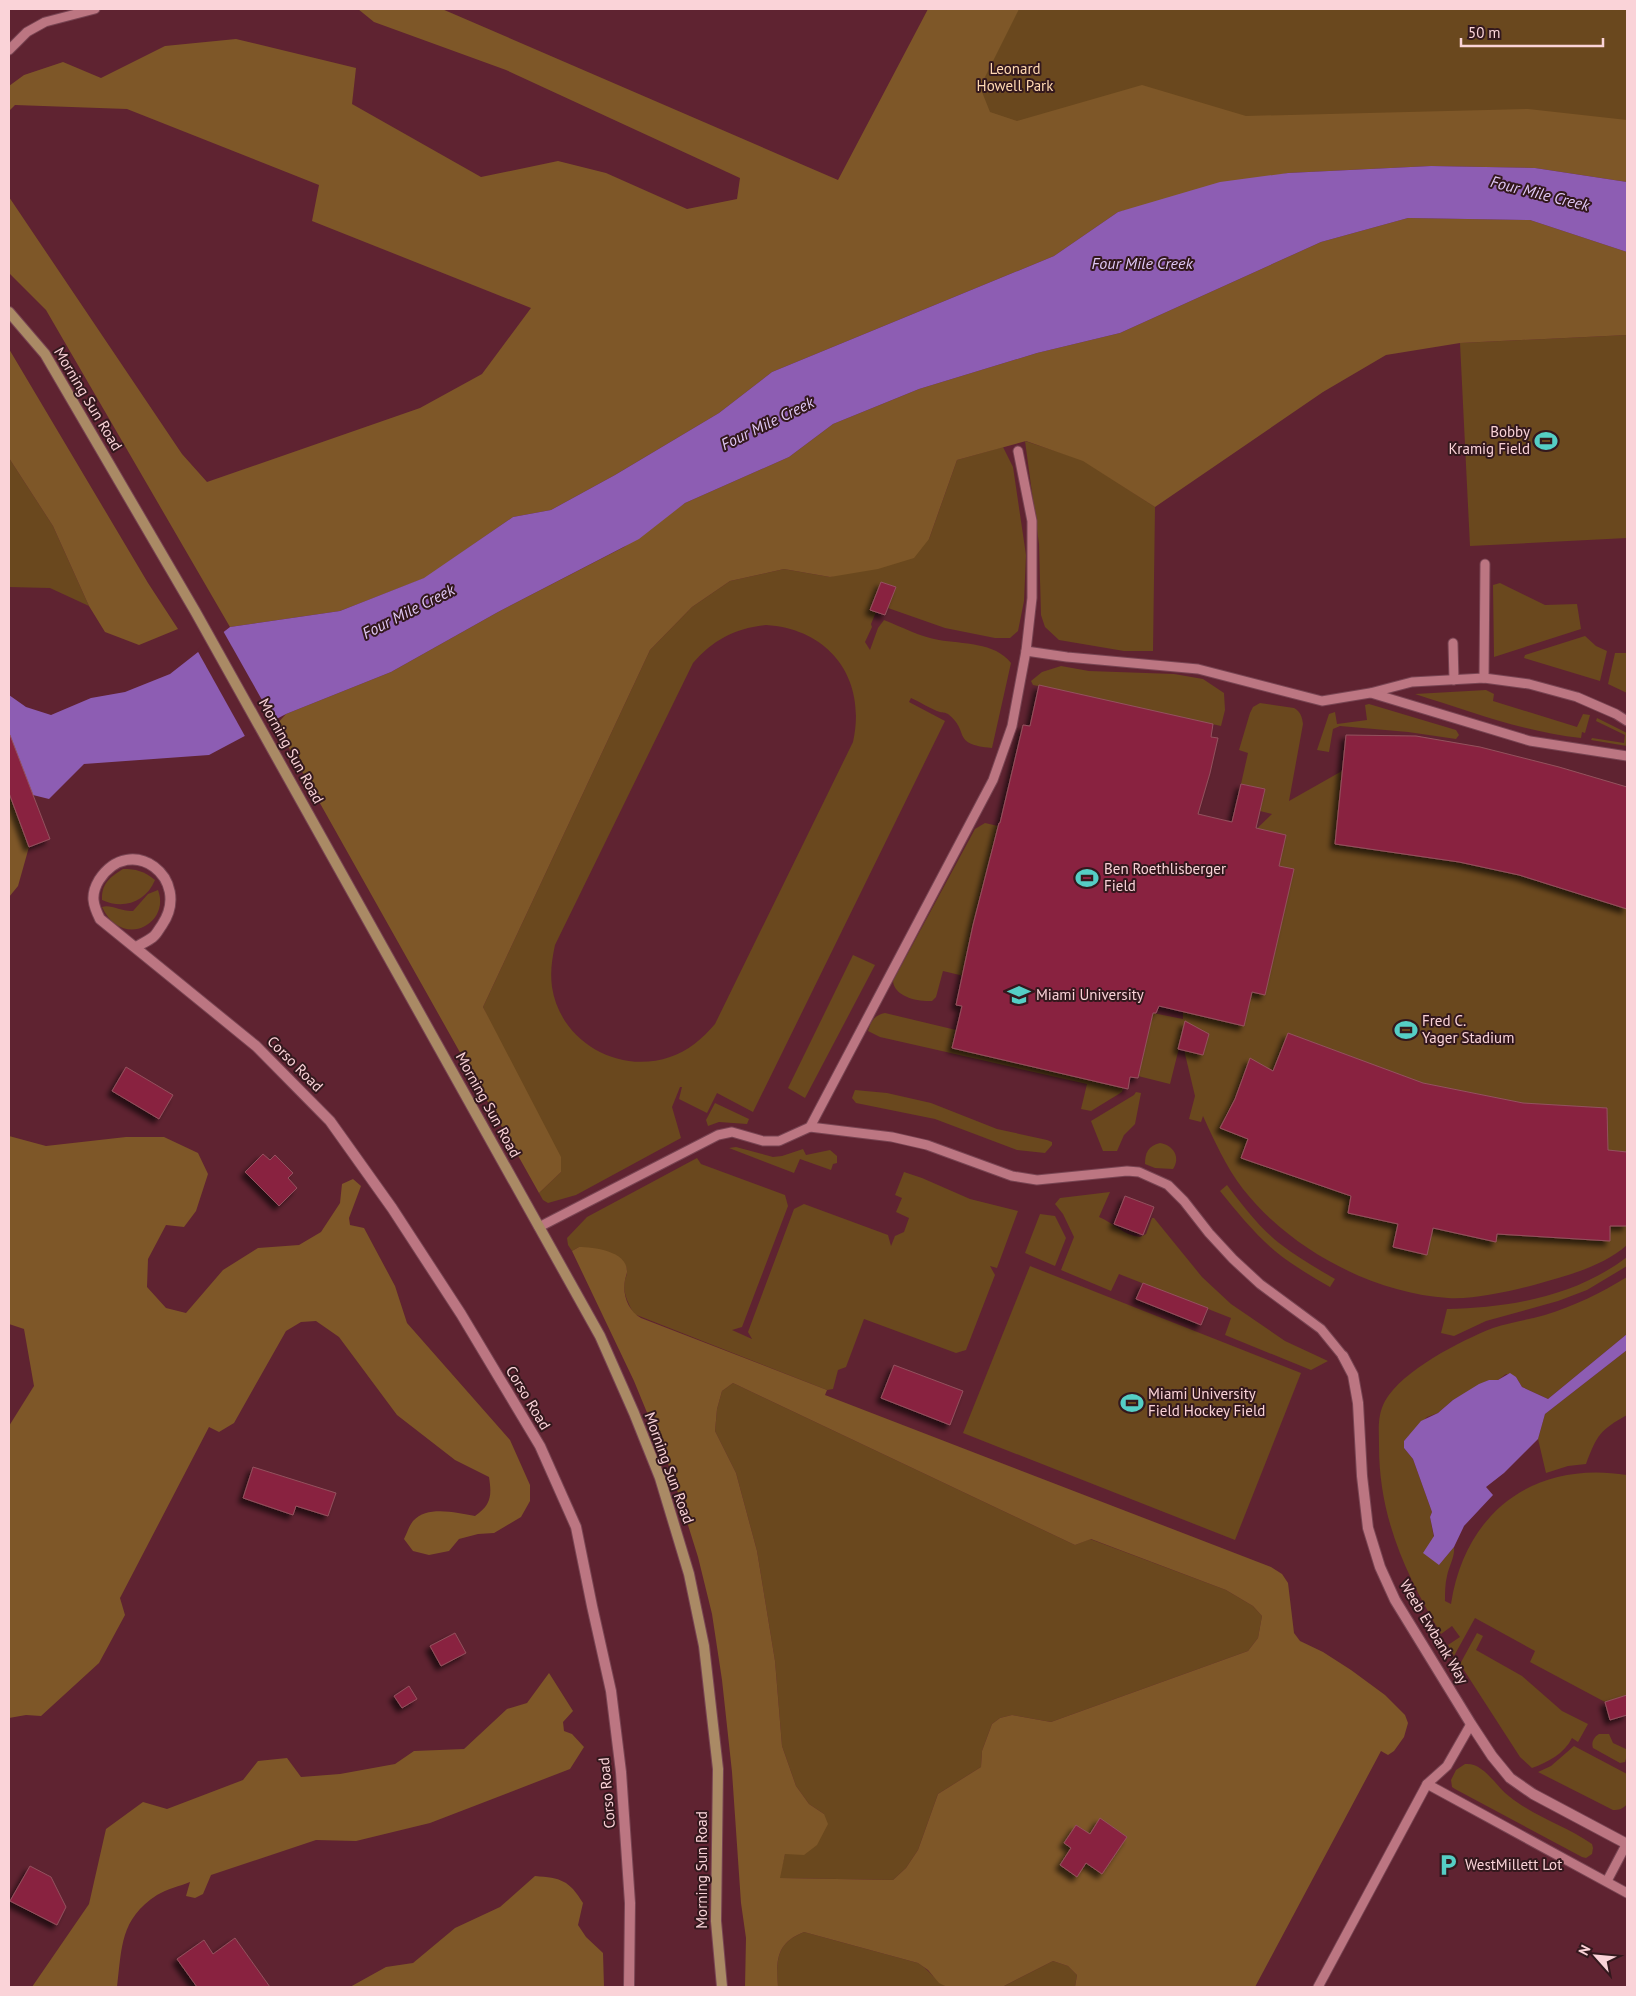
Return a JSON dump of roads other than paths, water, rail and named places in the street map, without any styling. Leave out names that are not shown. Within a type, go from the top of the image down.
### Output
[{"type":"main road","name":"Morning Sun Road","points":[[9,312],[45,354],[195,611],[600,1336],[634,1413],[660,1478],[690,1574],[704,1646],[718,1769],[716,1921],[722,1987]]},
{"type":"street","name":"Corso Road","points":[[136,947],[154,937],[165,920],[171,903],[168,883],[157,868],[142,860],[122,860],[106,870],[95,886],[93,906],[100,919],[256,1046],[330,1121],[392,1208],[461,1314],[540,1446],[576,1527],[611,1691],[621,1772],[630,1903],[629,1987]]},
{"type":"street","name":"Weeb Ewbank Way","points":[[1343,1356],[1353,1374],[1358,1403],[1362,1476],[1368,1528],[1380,1567],[1395,1600],[1471,1724],[1492,1756],[1510,1778],[1533,1794],[1627,1844]]},
{"type":"lane","points":[[9,50],[27,32],[45,22],[95,9]]},
{"type":"lane","points":[[810,1128],[993,780],[1012,726],[1026,651],[1032,598],[1032,522],[1018,451]]},
{"type":"lane","points":[[1484,678],[1485,564]]},
{"type":"lane","points":[[1453,643],[1454,680]]},
{"type":"lane","points":[[1026,651],[1067,657],[1198,668],[1322,701],[1370,693],[1412,682],[1484,678],[1529,684],[1577,697],[1616,714],[1627,721]]},
{"type":"lane","points":[[1370,693],[1530,741],[1627,756]]},
{"type":"lane","points":[[539,1227],[718,1135],[732,1132],[763,1140],[779,1141],[810,1128],[892,1137],[927,1145],[1012,1176],[1037,1180],[1126,1171],[1139,1172],[1168,1185],[1233,1259],[1260,1284],[1321,1329],[1343,1356]]},
{"type":"lane","points":[[1318,1987],[1427,1784],[1447,1766],[1471,1724]]},
{"type":"lane","points":[[1427,1784],[1627,1893]]},
{"type":"lane","points":[[1606,1881],[1627,1844]]},
{"type":"water","name":"Four Mile Creek","points":[[1431,166],[1535,168],[1627,182],[1627,252],[1530,220],[1408,218],[1321,242],[1120,333],[1037,353],[919,389],[833,424],[789,457],[685,503],[639,539],[498,612],[391,672],[286,714],[209,755],[84,764],[49,799],[9,789],[9,695],[26,707],[51,715],[91,698],[125,692],[170,674],[230,627],[340,611],[424,578],[513,517],[551,510],[615,475],[719,413],[772,372],[1054,256],[1118,212],[1220,182],[1288,173]]},
{"type":"water","points":[[1627,1334],[1627,1350],[1545,1414],[1538,1439],[1504,1473],[1486,1487],[1493,1495],[1464,1526],[1454,1547],[1439,1565],[1423,1553],[1434,1536],[1430,1517],[1432,1512],[1413,1459],[1404,1448],[1404,1441],[1421,1421],[1438,1413],[1453,1400],[1479,1384],[1489,1380],[1498,1380],[1510,1373],[1516,1377],[1522,1387],[1548,1399]]},
{"type":"place","name":"Bobby Kramig Field","points":[[1546,441]]},
{"type":"place","name":"Ben Roethlisberger Field","points":[[1087,878]]},
{"type":"place","name":"Miami University","points":[[1019,995]]},
{"type":"place","name":"Fred C. Yager Stadium","points":[[1406,1030]]},
{"type":"place","name":"Miami University Field Hockey Field","points":[[1132,1403]]},
{"type":"place","name":"WestMillett Lot","points":[[1448,1865]]},
{"type":"park label","name":"Leonard Howell Park","points":[[1015,78]]}]
